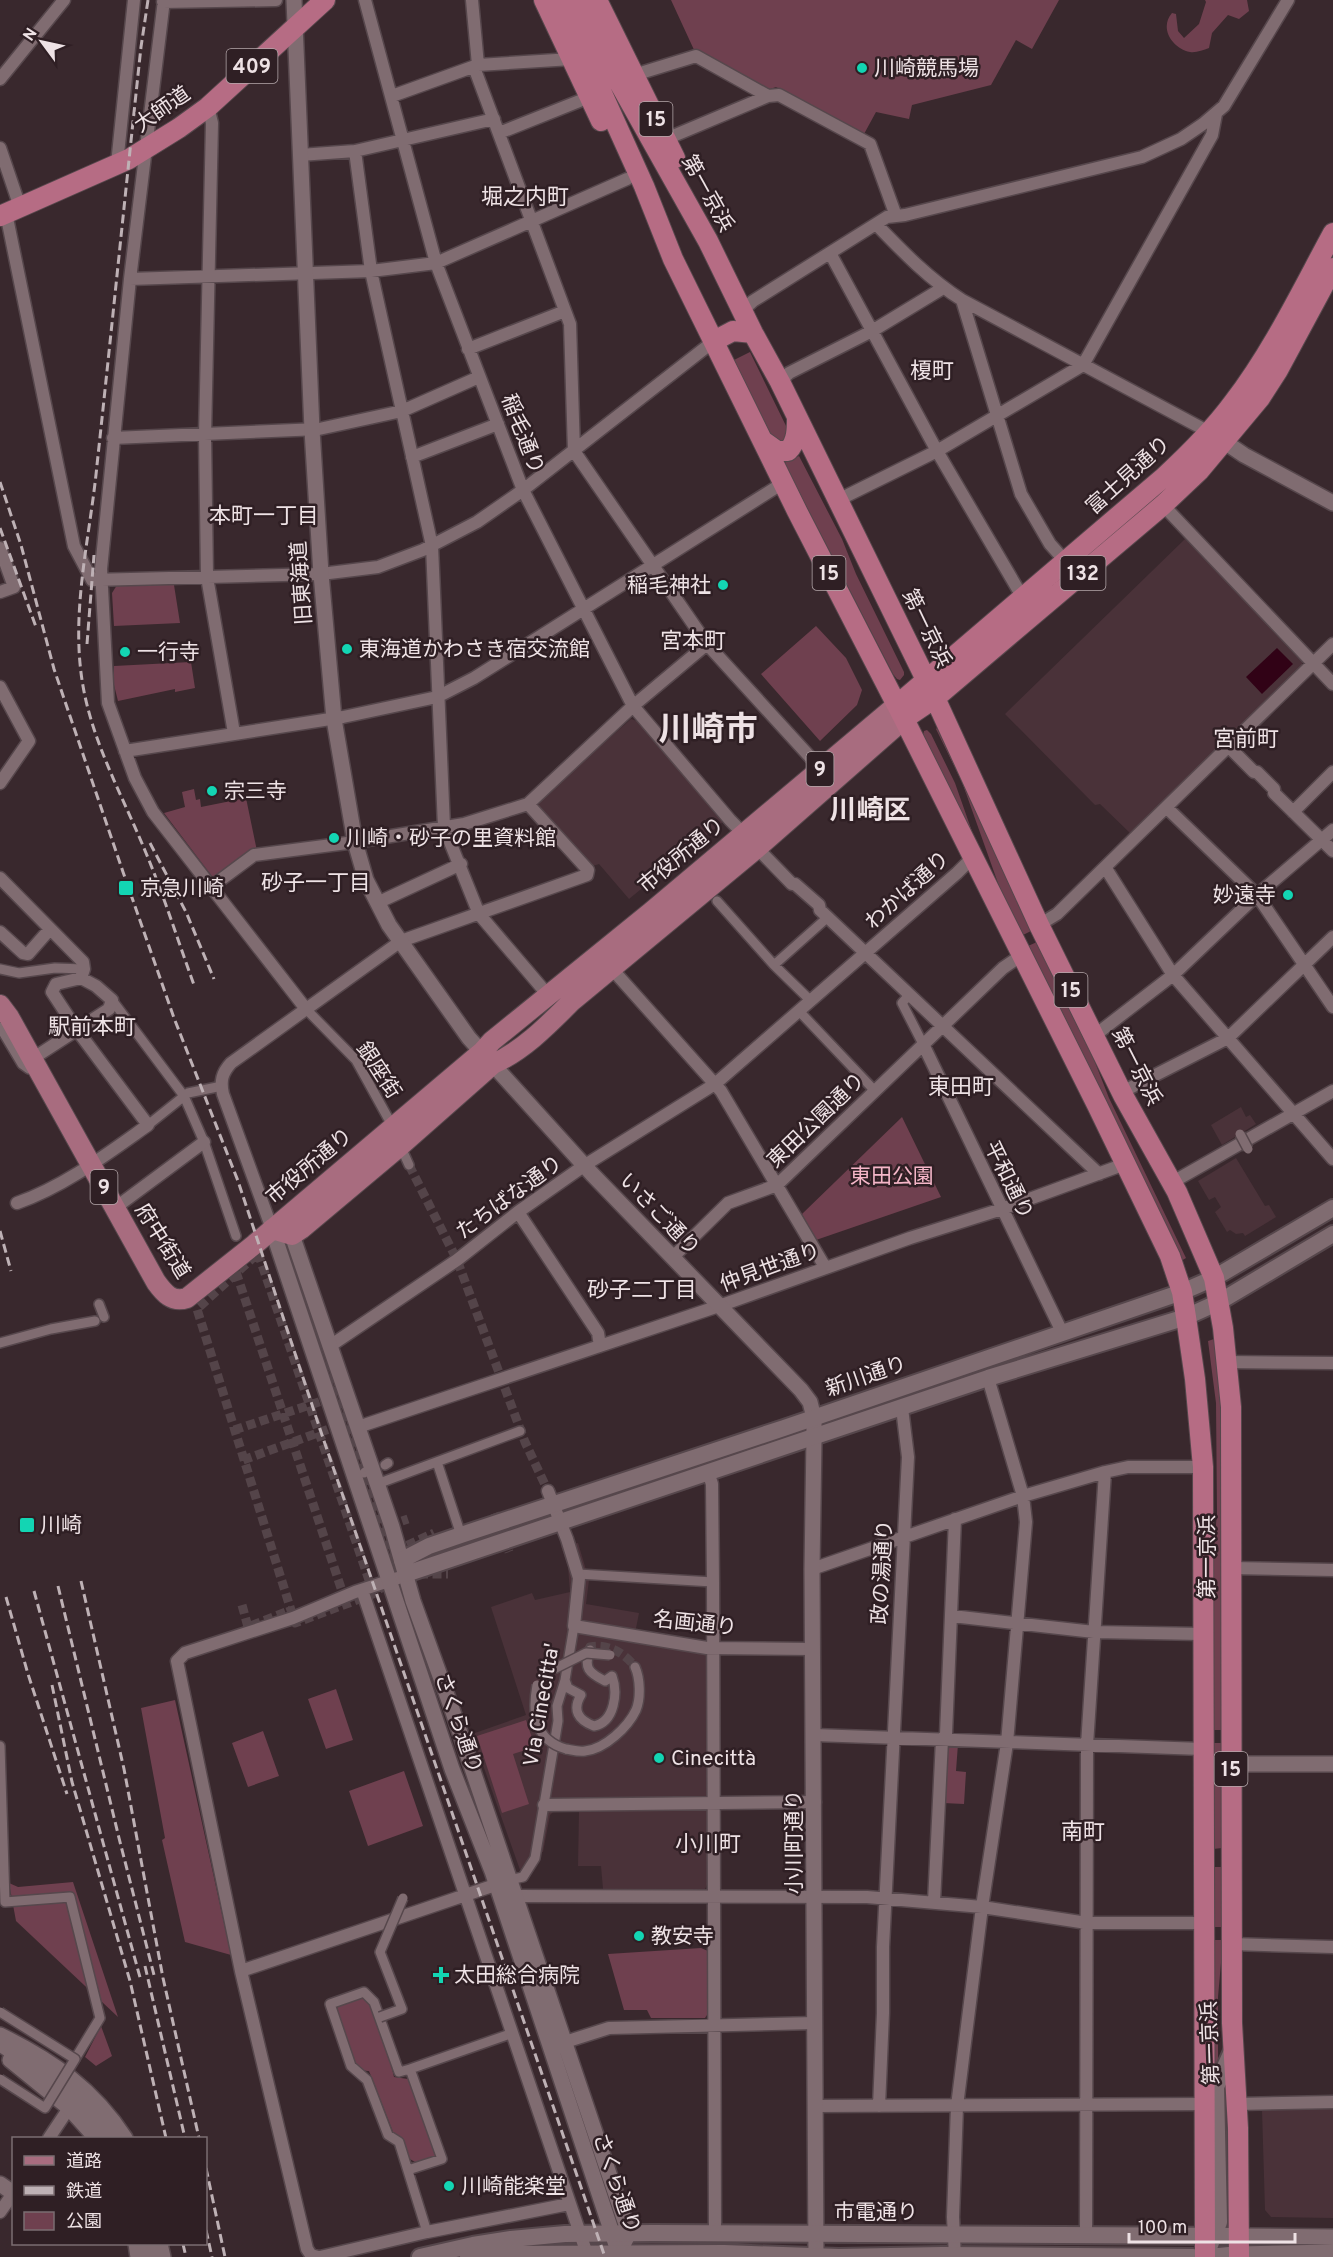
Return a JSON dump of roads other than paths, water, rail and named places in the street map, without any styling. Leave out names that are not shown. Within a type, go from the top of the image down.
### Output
[{"type":"highway","name":"大師道","points":[[9,212],[145,151],[208,107],[325,0]]},
{"type":"highway","points":[[544,0],[591,98],[634,197],[673,259]]},
{"type":"highway","name":"第一京浜","points":[[560,0],[640,176],[673,259],[1125,1164],[1170,1257],[1182,1293],[1195,1379],[1203,1467],[1202,1749],[1204,2104],[1209,2236],[1207,2257]]},
{"type":"highway","name":"第一京浜","points":[[576,0],[616,77],[708,241],[780,382],[935,698],[1039,925],[1122,1092],[1171,1183],[1214,1278],[1227,1362],[1231,1407],[1232,1944],[1239,2249]]},
{"type":"highway","name":"15","points":[[597,0],[666,139],[708,241]]},
{"type":"highway","name":"富士見通り","points":[[935,698],[1163,506],[1199,471],[1232,405],[1267,353],[1333,233]]},
{"type":"highway","name":"富士見通り","points":[[901,712],[926,680],[1164,477],[1248,415],[1278,370],[1333,268]]},
{"type":"highway","points":[[710,333],[713,327],[730,322],[742,311]]},
{"type":"highway","points":[[710,333],[733,331],[753,333]]},
{"type":"highway","points":[[763,441],[777,451],[788,451],[795,439],[797,417]]},
{"type":"highway","name":"132","points":[[901,712],[935,698]]},
{"type":"main road","name":"市役所通り","points":[[750,841],[821,769],[901,712]]},
{"type":"main road","name":"市役所通り","points":[[272,1229],[292,1235],[400,1146],[488,1058],[492,1041],[548,995],[640,932],[901,712]]},
{"type":"main road","name":"市役所通り","points":[[272,1229],[393,1127],[488,1058],[517,1051],[612,969],[640,932]]},
{"type":"main road","name":"府中街道","points":[[0,1005],[9,1017],[30,1064],[91,1164],[156,1282],[166,1294],[177,1300],[187,1298],[272,1229]]},
{"type":"main road","name":"新川通り","points":[[404,1567],[429,1546],[550,1498],[812,1410],[1182,1293],[1214,1278],[1333,1208]]},
{"type":"main road","name":"新川通り","points":[[404,1567],[560,1523],[988,1378],[1186,1317],[1219,1302],[1333,1234]]},
{"type":"main road","points":[[1209,2236],[1219,2222],[1216,2087],[1233,2049]]},
{"type":"main road","name":"市電通り","points":[[420,2257],[511,2239],[581,2234],[606,2228],[629,2234],[715,2234],[816,2248],[955,2256],[1193,2257]]},
{"type":"main road","name":"市電通り","points":[[472,2257],[724,2253],[816,2248],[955,2235],[1209,2236],[1239,2249]]},
{"type":"main road","name":"市電通り","points":[[1207,2257],[1239,2249]]},
{"type":"street","points":[[0,80],[64,0]]},
{"type":"street","points":[[117,164],[134,0]]},
{"type":"street","points":[[276,0],[163,1],[130,279],[101,569],[108,703],[135,778],[153,812],[306,1009]]},
{"type":"street","name":"旧東海道","points":[[294,0],[312,430],[321,573],[334,719],[355,842],[366,880],[401,942],[469,1038],[488,1058]]},
{"type":"street","name":"稲毛通り","points":[[365,0],[436,263],[523,490],[633,706],[750,841]]},
{"type":"street","points":[[471,0],[476,66],[498,133],[570,324],[574,451],[706,644],[821,769]]},
{"type":"street","points":[[742,311],[753,300],[887,217],[1142,157],[1181,139],[1216,114],[1234,93],[1288,0]]},
{"type":"street","points":[[634,75],[696,56],[768,96]]},
{"type":"street","points":[[392,96],[476,66],[572,59]]},
{"type":"street","points":[[666,139],[768,96],[779,94],[870,144],[896,216]]},
{"type":"street","points":[[498,133],[591,98]]},
{"type":"street","points":[[208,107],[212,123],[205,435],[207,577],[234,733]]},
{"type":"street","points":[[838,500],[937,451],[1083,365],[1209,141],[1215,127],[1216,114]]},
{"type":"street","points":[[300,155],[355,151],[494,119]]},
{"type":"street","points":[[0,148],[9,212],[74,546],[92,580],[321,573],[378,567],[432,546],[477,522],[574,451],[710,333]]},
{"type":"street","points":[[355,151],[371,271],[432,546],[444,827],[461,864],[479,914],[548,995]]},
{"type":"street","points":[[130,279],[371,271],[436,263],[627,179]]},
{"type":"street","points":[[876,224],[918,267],[943,288],[962,300],[1217,437],[1244,455],[1333,503]]},
{"type":"street","points":[[830,253],[937,451],[1023,598]]},
{"type":"street","points":[[780,382],[789,373],[872,331],[943,288]]},
{"type":"street","points":[[962,300],[1021,494],[1050,544],[1066,562]]},
{"type":"street","points":[[468,349],[565,311]]},
{"type":"street","points":[[113,438],[312,430],[402,411],[479,377]]},
{"type":"street","points":[[412,457],[498,424]]},
{"type":"street","points":[[125,751],[334,719],[437,697],[474,678],[783,483]]},
{"type":"street","points":[[1163,506],[1333,684]]},
{"type":"street","points":[[0,548],[14,587],[0,592]]},
{"type":"street","points":[[211,887],[254,855],[355,842],[464,824],[528,804],[633,706],[706,644]]},
{"type":"street","points":[[1039,925],[1058,914],[1333,644]]},
{"type":"street","points":[[0,687],[29,741],[0,783]]},
{"type":"street","points":[[1229,747],[1254,772],[1257,772],[1274,789],[1274,793],[1333,851]]},
{"type":"street","points":[[1293,812],[1333,772]]},
{"type":"street","points":[[272,1229],[222,1086],[225,1071],[231,1063],[401,942],[587,875],[588,870],[528,804]]},
{"type":"street","points":[[1167,808],[1257,895],[1333,1007]]},
{"type":"street","points":[[1094,1035],[1173,975],[1257,895],[1333,830]]},
{"type":"street","points":[[750,841],[792,884],[819,906],[820,910],[1098,1174]]},
{"type":"street","name":"わかば通り","points":[[866,952],[973,857]]},
{"type":"street","points":[[377,903],[461,864]]},
{"type":"street","points":[[1105,867],[1173,975],[1333,1159]]},
{"type":"street","points":[[0,878],[83,962],[82,973]]},
{"type":"street","points":[[717,902],[774,965],[811,1001]]},
{"type":"street","points":[[774,965],[828,917]]},
{"type":"street","points":[[0,932],[23,953],[28,954],[50,928]]},
{"type":"street","points":[[1122,1092],[1228,1038],[1333,937]]},
{"type":"street","name":"たちばな通り","points":[[330,1346],[457,1260],[518,1212],[585,1165],[715,1084],[866,952]]},
{"type":"street","points":[[923,1044],[1003,968],[1022,955]]},
{"type":"street","points":[[0,969],[19,973],[55,968],[82,973],[112,1000],[184,1096],[204,1142],[236,1236]]},
{"type":"street","points":[[612,969],[715,1084],[825,1267]]},
{"type":"street","points":[[82,973],[56,984],[52,992],[77,1030],[148,1125]]},
{"type":"street","name":"平和通り","points":[[910,994],[902,1003],[1062,1332]]},
{"type":"street","points":[[0,1027],[22,1064],[30,1064],[109,1009],[112,1000]]},
{"type":"street","name":"銀座街","points":[[306,1009],[356,1060],[393,1127],[409,1165]]},
{"type":"street","points":[[799,1011],[875,1091]]},
{"type":"street","name":"東田公園通り","points":[[674,1256],[728,1203],[777,1185],[923,1044]]},
{"type":"street","name":"いさご通り","points":[[488,1058],[585,1165],[801,1390],[812,1410]]},
{"type":"street","points":[[17,1203],[36,1196],[91,1164],[148,1125],[184,1096],[193,1091],[222,1086]]},
{"type":"street","points":[[1171,1183],[1333,1091]]},
{"type":"street","points":[[1240,1134],[1248,1149]]},
{"type":"street","points":[[115,1208],[204,1142]]},
{"type":"street","name":"仲見世通り","points":[[358,1427],[718,1306],[921,1234],[1002,1209],[1125,1164]]},
{"type":"street","points":[[518,1212],[598,1333],[600,1346]]},
{"type":"street","name":"さくら通り","points":[[272,1229],[312,1355],[391,1581],[397,1606],[452,1769],[492,1871],[515,1896],[565,2042],[629,2234],[619,2255]]},
{"type":"street","name":"さくら通り","points":[[292,1235],[377,1484],[413,1601],[457,1723],[502,1883],[606,2228],[619,2255]]},
{"type":"street","points":[[0,1343],[99,1319],[99,1304]]},
{"type":"street","points":[[1227,1362],[1333,1364]]},
{"type":"street","points":[[955,2256],[953,2217],[957,2106],[982,1907],[1007,1743],[1026,1522],[1023,1496],[988,1378]]},
{"type":"street","name":"政の湯通り","points":[[879,2106],[886,1898],[908,1457],[902,1408]]},
{"type":"street","name":"小川町通り","points":[[812,1410],[814,1438],[812,1649],[815,1802],[816,2248]]},
{"type":"street","points":[[377,1484],[520,1431]]},
{"type":"street","points":[[437,1462],[461,1535]]},
{"type":"street","points":[[812,1569],[1023,1496],[1105,1472],[1128,1467],[1203,1467]]},
{"type":"street","points":[[708,1472],[712,1484],[713,1582],[715,2234]]},
{"type":"street","points":[[1086,2235],[1087,1745],[1105,1472]]},
{"type":"street","name":"Via Cinecitta'","points":[[502,1883],[523,1878],[535,1857],[558,1721],[557,1706],[565,1680],[578,1600],[578,1574],[550,1498]]},
{"type":"street","points":[[934,1902],[942,1740],[946,1734],[955,1519]]},
{"type":"street","points":[[385,1564],[404,1567]]},
{"type":"street","points":[[404,1567],[391,1581],[292,1618],[185,1653],[177,1662],[241,1971],[307,2249],[311,2255],[319,2257],[427,2232],[570,2204]]},
{"type":"street","points":[[1232,1568],[1333,1570]]},
{"type":"street","points":[[578,1574],[713,1582]]},
{"type":"street","points":[[362,1590],[588,2255]]},
{"type":"street","points":[[952,1616],[1094,1632],[1202,1634]]},
{"type":"street","name":"名画通り","points":[[574,1626],[713,1648],[812,1649]]},
{"type":"street","points":[[565,1680],[568,1688],[580,1695],[576,1709],[578,1716],[594,1726],[603,1722],[610,1714],[616,1688],[612,1676],[605,1681],[591,1674],[587,1658],[590,1650]]},
{"type":"street","points":[[554,1669],[586,1653],[610,1655]]},
{"type":"street","points":[[537,1685],[534,1708],[538,1730],[550,1742],[566,1749],[583,1751],[596,1748],[625,1725],[635,1712],[638,1704],[638,1680],[635,1667]]},
{"type":"street","points":[[814,1735],[1202,1749]]},
{"type":"street","points":[[0,1746],[5,1902],[70,1898],[100,2018],[45,2108],[0,2079]]},
{"type":"street","points":[[1231,1764],[1333,1764]]},
{"type":"street","points":[[544,1805],[815,1802]]},
{"type":"street","points":[[241,1971],[502,1883]]},
{"type":"street","points":[[515,1896],[886,1898],[982,1907],[1087,1923],[1204,1923]]},
{"type":"street","points":[[380,2017],[402,2009],[380,1952],[403,1898]]},
{"type":"street","points":[[1232,1944],[1333,1947]]},
{"type":"street","points":[[427,2232],[399,2142],[388,2135],[368,2080],[351,2066],[330,2004],[364,1992],[374,2001],[399,2072],[513,2033]]},
{"type":"street","points":[[0,2012],[75,2059]]},
{"type":"street","points":[[565,2042],[609,2028],[815,2023]]},
{"type":"street","points":[[0,2035],[33,2051],[83,2087],[101,2105],[124,2137]]},
{"type":"street","points":[[0,2043],[76,2099],[97,2119],[109,2137]]},
{"type":"street","points":[[0,2051],[69,2108],[82,2120],[95,2137]]},
{"type":"street","points":[[408,2170],[442,2159],[410,2069]]},
{"type":"street","points":[[1237,2104],[1333,2102]]},
{"type":"street","points":[[816,2106],[1204,2104]]},
{"type":"street","points":[[50,2137],[69,2108]]},
{"type":"street","points":[[0,2212],[12,2194]]},
{"type":"street","name":"市電通り","points":[[1239,2249],[1333,2236]]},
{"type":"street","name":"市電通り","points":[[1239,2249],[1333,2252]]},
{"type":"tunnel","points":[[409,1165],[457,1260],[525,1442],[548,1491]]},
{"type":"tunnel","points":[[258,1253],[373,1592]]},
{"type":"tunnel","points":[[256,1255],[197,1309],[295,1623],[373,1594],[385,1585]]},
{"type":"tunnel","points":[[236,1272],[345,1600]]},
{"type":"tunnel","points":[[327,1361],[395,1564]]},
{"type":"tunnel","points":[[234,1430],[331,1398]]},
{"type":"tunnel","points":[[243,1460],[340,1425]]},
{"type":"tunnel","points":[[495,1513],[509,1552]]},
{"type":"tunnel","points":[[402,1521],[408,1519]]},
{"type":"tunnel","points":[[453,1550],[501,1530]]},
{"type":"tunnel","points":[[395,1551],[434,1533]]},
{"type":"tunnel","points":[[419,1574],[448,1574]]},
{"type":"tunnel","points":[[242,1605],[248,1627],[291,1610]]},
{"type":"tunnel","points":[[590,1650],[590,1647],[596,1646],[615,1650],[635,1667]]},
{"type":"railway","points":[[148,0],[141,47],[94,492],[82,575],[80,658],[83,686],[94,729],[153,869],[194,985]]},
{"type":"railway","points":[[0,482],[21,545],[54,669],[123,872],[174,1018],[238,1181],[323,1438],[605,2257]]},
{"type":"railway","points":[[0,528],[36,627]]},
{"type":"railway","points":[[87,644],[94,555]]},
{"type":"railway","points":[[150,843],[186,912],[214,979]]},
{"type":"railway","points":[[0,1231],[11,1271]]},
{"type":"railway","points":[[81,1581],[124,1769],[163,1978],[199,2137]]},
{"type":"railway","points":[[58,1586],[154,1975]]},
{"type":"railway","points":[[34,1591],[141,1981]]},
{"type":"railway","points":[[6,1597],[67,1794]]},
{"type":"railway","points":[[52,1685],[72,1782],[130,1981],[166,2137]]},
{"type":"railway","points":[[145,1966],[185,2137]]},
{"type":"railway","points":[[207,2173],[225,2257]]},
{"type":"railway","points":[[207,2234],[212,2257]]},
{"type":"railway","points":[[183,2245],[186,2257]]},
{"type":"place","name":"川崎競馬場","points":[[862,68]]},
{"type":"place","name":"稲毛神社","points":[[723,585]]},
{"type":"place","name":"東海道かわさき宿交流館","points":[[347,649]]},
{"type":"place","name":"一行寺","points":[[125,652]]},
{"type":"place","name":"宗三寺","points":[[212,791]]},
{"type":"place","name":"川崎・砂子の里資料館","points":[[334,838]]},
{"type":"place","name":"京急川崎","points":[[126,888]]},
{"type":"place","name":"妙遠寺","points":[[1288,895]]},
{"type":"place","name":"川崎","points":[[27,1525]]},
{"type":"place","name":"Cinecittà","points":[[659,1758]]},
{"type":"place","name":"教安寺","points":[[639,1936]]},
{"type":"place","name":"太田総合病院","points":[[441,1975]]},
{"type":"place","name":"川崎能楽堂","points":[[449,2186]]},
{"type":"district","name":"堀之内町","points":[[525,196]]},
{"type":"district","name":"榎町","points":[[932,370]]},
{"type":"district","name":"本町一丁目","points":[[264,515]]},
{"type":"district","name":"宮本町","points":[[693,640]]},
{"type":"district","name":"川崎市","points":[[708,728]]},
{"type":"district","name":"宮前町","points":[[1246,738]]},
{"type":"district","name":"川崎区","points":[[870,810]]},
{"type":"district","name":"砂子一丁目","points":[[316,882]]},
{"type":"district","name":"駅前本町","points":[[92,1026]]},
{"type":"district","name":"東田町","points":[[961,1086]]},
{"type":"district","name":"砂子二丁目","points":[[642,1289]]},
{"type":"district","name":"南町","points":[[1083,1831]]},
{"type":"district","name":"小川町","points":[[708,1843]]},
{"type":"park label","name":"東田公園","points":[[892,1176]]}]
